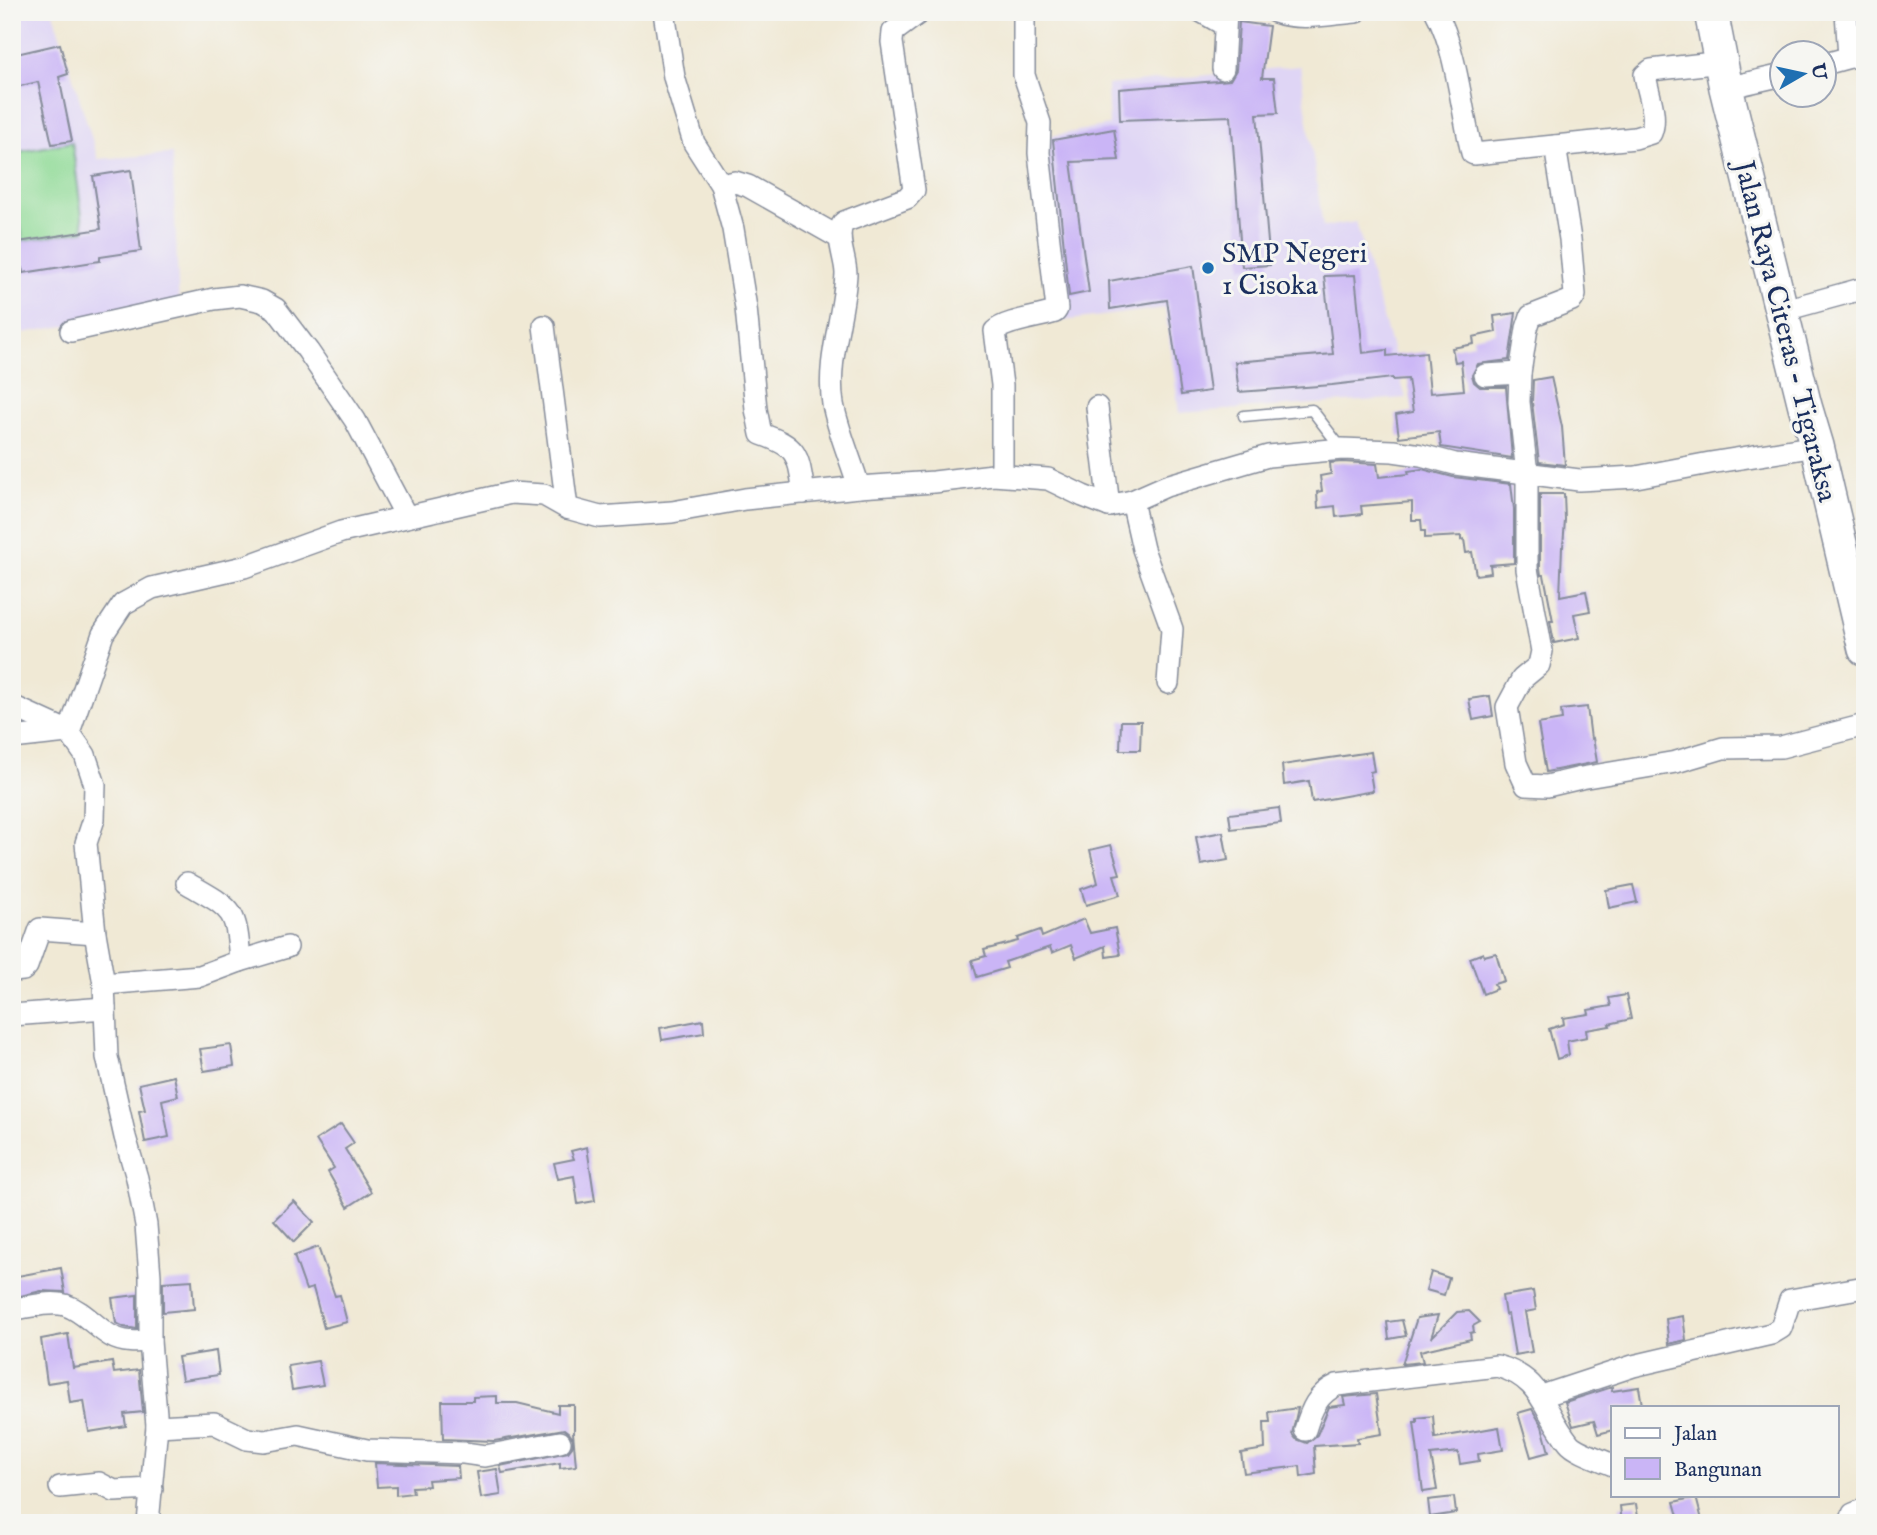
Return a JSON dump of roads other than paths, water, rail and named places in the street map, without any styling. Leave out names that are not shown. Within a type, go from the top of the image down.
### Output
[{"type":"main road","name":"Jalan Raya Citeras - Tigaraksa","points":[[1712,12],[1724,75],[1865,649]]},
{"type":"street","points":[[664,12],[674,78],[694,143],[721,185],[733,229],[746,308],[761,434],[787,444],[799,463],[804,493]]},
{"type":"street","points":[[859,487],[833,403],[832,378],[845,295],[846,268],[839,232],[844,222],[907,198],[914,190],[891,42],[893,32],[920,12]]},
{"type":"street","points":[[1002,475],[1002,385],[995,331],[1001,326],[1041,317],[1057,309],[1039,153],[1040,123],[1024,75],[1024,12]]},
{"type":"street","points":[[1275,12],[1303,16],[1356,12]]},
{"type":"street","points":[[1436,12],[1442,23],[1454,69],[1472,153],[1489,154],[1635,138],[1651,133],[1654,116],[1645,75],[1651,70],[1769,75]]},
{"type":"street","points":[[1839,60],[1857,55],[1846,12]]},
{"type":"street","points":[[1223,69],[1225,21]]},
{"type":"street","points":[[1555,146],[1570,239],[1575,295],[1572,300],[1531,316],[1520,373],[1519,402],[1527,474],[1527,569],[1542,651],[1539,665],[1522,679],[1507,707],[1516,764],[1526,785],[1547,786],[1676,762],[1723,748],[1781,747],[1865,725]]},
{"type":"street","points":[[721,185],[735,182],[748,186],[840,237]]},
{"type":"street","points":[[1781,311],[1865,288]]},
{"type":"street","points":[[71,331],[214,299],[240,296],[262,301],[276,309],[355,420],[406,516]]},
{"type":"street","points":[[544,326],[567,508]]},
{"type":"street","points":[[1485,375],[1520,373]]},
{"type":"street","points":[[1097,407],[1109,506]]},
{"type":"street","points":[[69,732],[103,634],[123,604],[152,589],[244,567],[341,532],[511,493],[544,495],[567,508],[600,517],[612,517],[672,512],[745,499],[1002,475],[1048,479],[1109,506],[1132,501],[1166,486],[1268,456],[1342,449],[1393,451],[1455,464],[1579,480],[1636,477],[1817,446]]},
{"type":"street","points":[[1132,501],[1143,549],[1172,629],[1168,683]]},
{"type":"street","points":[[12,706],[69,732],[85,755],[95,785],[94,819],[86,843],[94,933],[104,984],[107,1057],[137,1178],[146,1225],[150,1276],[150,1341],[157,1426],[148,1523]]},
{"type":"street","points":[[12,738],[69,732]]},
{"type":"street","points":[[187,883],[222,904],[232,914],[238,925],[240,961]]},
{"type":"street","points":[[12,971],[23,970],[27,966],[40,929],[94,933]]},
{"type":"street","points":[[104,984],[200,976],[287,947]]},
{"type":"street","points":[[12,1014],[105,1008]]},
{"type":"street","points":[[1542,1396],[1633,1366],[1771,1335],[1779,1331],[1783,1324],[1790,1300],[1865,1287]]},
{"type":"street","points":[[20,1308],[54,1303],[65,1305],[89,1317],[111,1336],[130,1342],[150,1341]]},
{"type":"street","points":[[1305,1430],[1312,1409],[1320,1397],[1337,1385],[1497,1366],[1520,1374],[1542,1396],[1570,1446],[1611,1464]]},
{"type":"street","points":[[157,1426],[214,1423],[247,1439],[264,1441],[298,1436],[367,1450],[485,1456],[560,1442]]},
{"type":"street","points":[[60,1487],[99,1483],[117,1492],[152,1489]]},
{"type":"street","points":[[1850,1523],[1853,1514],[1865,1509]]},
{"type":"lane","points":[[1191,12],[1225,21]]},
{"type":"lane","points":[[1244,416],[1312,410],[1342,449]]},
{"type":"place","name":"SMP Negeri 1 Cisoka","points":[[1208,268]]}]
